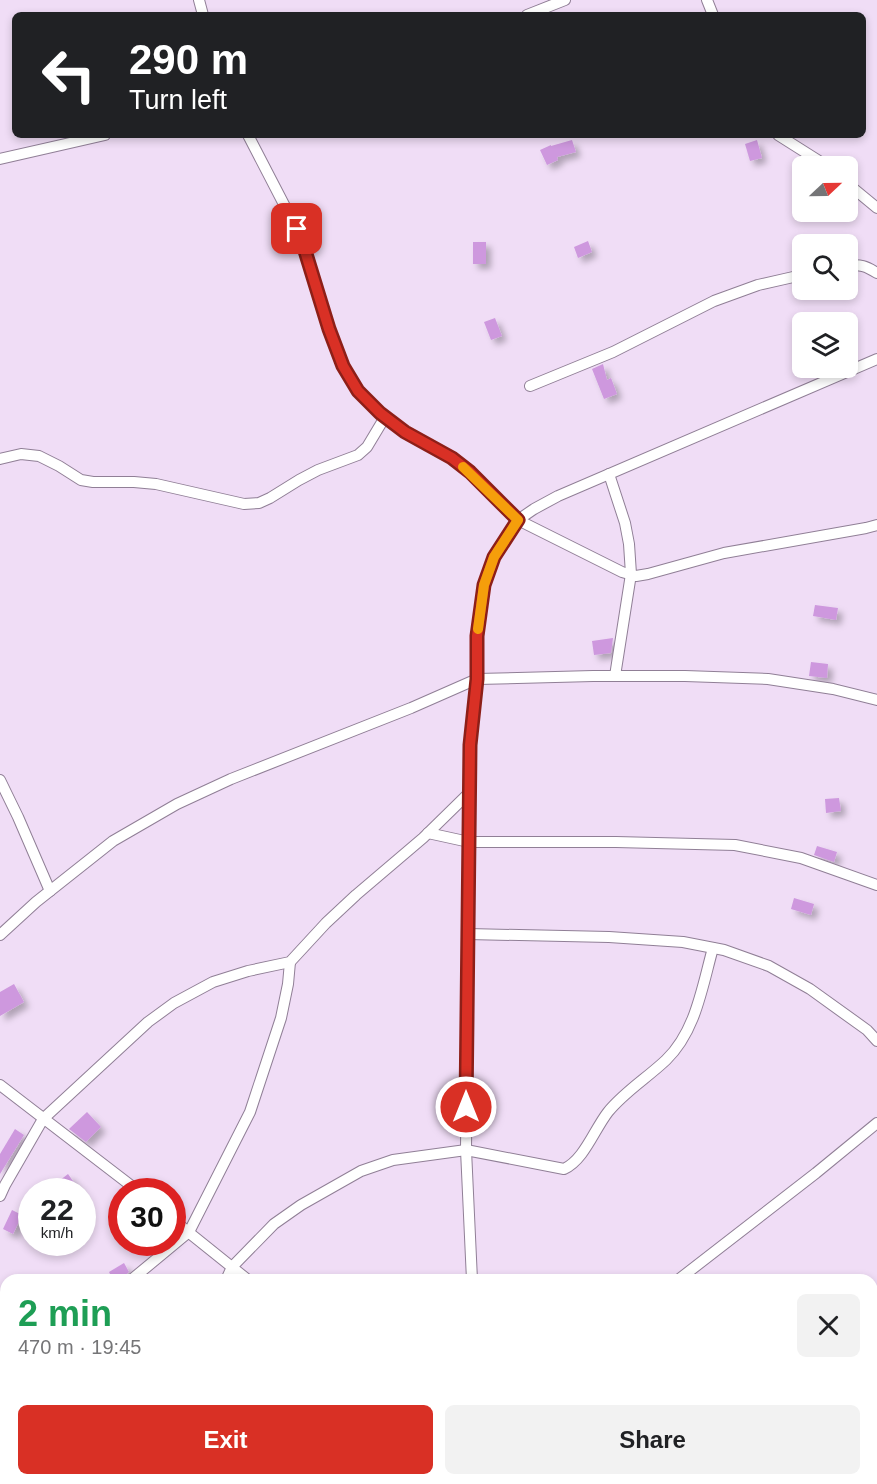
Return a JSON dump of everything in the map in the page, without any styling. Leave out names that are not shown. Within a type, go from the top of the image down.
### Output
[{"type":"street","points":[[538,5],[565,0]]},
{"type":"street","points":[[0,159],[92,138]]},
{"type":"street","points":[[250,138],[302,241],[329,329],[343,366],[358,391],[385,417],[405,432],[452,458],[470,472],[518,520],[622,572],[636,576],[724,553],[877,525]]},
{"type":"street","points":[[783,138],[811,156]]},
{"type":"street","points":[[858,192],[877,208]]},
{"type":"street","points":[[858,264],[877,273]]},
{"type":"street","points":[[530,386],[613,352],[714,301],[758,285],[792,277]]},
{"type":"street","points":[[472,1274],[466,1150],[470,745],[477,679],[477,636],[484,585],[494,557],[518,520],[558,496],[877,359]]},
{"type":"street","points":[[0,459],[21,454],[39,456],[81,480],[156,484],[244,504],[260,503],[318,470],[357,455],[367,447],[385,417]]},
{"type":"street","points":[[609,474],[625,523],[631,574],[615,676]]},
{"type":"street","points":[[0,935],[50,891],[113,841],[177,804],[231,779],[411,708],[477,679],[685,676],[768,679],[833,689],[877,700]]},
{"type":"street","points":[[0,780],[50,891]]},
{"type":"street","points":[[0,1197],[43,1119],[148,1022],[174,1003],[213,982],[248,971],[290,962],[326,923],[428,833],[470,792]]},
{"type":"street","points":[[428,833],[469,842],[735,845],[801,858],[877,885]]},
{"type":"street","points":[[468,933],[609,937],[683,942],[724,950],[769,966],[800,983],[867,1030],[877,1041]]},
{"type":"street","points":[[229,1274],[232,1266],[274,1224],[301,1204],[361,1171],[393,1160],[466,1150],[564,1169],[571,1166],[578,1159],[608,1112],[629,1090],[667,1059],[683,1040],[692,1022],[713,948]]},
{"type":"street","points":[[138,1274],[189,1232],[250,1112],[281,1018],[290,962]]},
{"type":"street","points":[[0,1085],[121,1178]]},
{"type":"street","points":[[686,1274],[877,1123]]},
{"type":"street","points":[[186,1230],[241,1274]]},
{"type":"building","points":[[572,140],[576,152],[557,157],[558,160],[547,165],[540,150]]},
{"type":"building","points":[[757,140],[762,158],[750,161],[745,144]]},
{"type":"building","points":[[588,241],[592,252],[578,258],[574,247]]},
{"type":"building","points":[[473,242],[486,242],[486,264],[473,264]]},
{"type":"building","points":[[495,318],[502,336],[491,340],[484,322]]},
{"type":"building","points":[[603,364],[607,380],[611,378],[617,394],[604,399],[592,369]]},
{"type":"building","points":[[815,605],[838,608],[836,620],[813,616]]},
{"type":"building","points":[[613,638],[611,653],[594,655],[592,641]]},
{"type":"building","points":[[811,662],[828,664],[827,678],[809,676]]},
{"type":"building","points":[[839,798],[841,811],[826,813],[825,799]]},
{"type":"building","points":[[817,846],[837,852],[834,862],[814,855]]},
{"type":"building","points":[[794,898],[814,904],[811,915],[791,909]]},
{"type":"building","points":[[14,984],[24,1002],[0,1016],[0,992]]},
{"type":"building","points":[[87,1112],[101,1127],[86,1142],[69,1129]]},
{"type":"building","points":[[15,1129],[24,1135],[0,1174],[0,1154]]},
{"type":"building","points":[[12,1210],[18,1213],[18,1223],[13,1234],[3,1229]]},
{"type":"building","points":[[124,1263],[129,1272],[110,1274],[109,1272]]},
{"type":"slow traffic","points":[[463,467],[518,520],[494,557],[484,585],[478,629]]},
{"type":"route","points":[[297,229],[329,329],[343,366],[358,391],[380,413],[405,432],[452,458],[470,472],[518,520],[494,557],[484,585],[477,636],[477,679],[470,745],[466,1107]]}]
